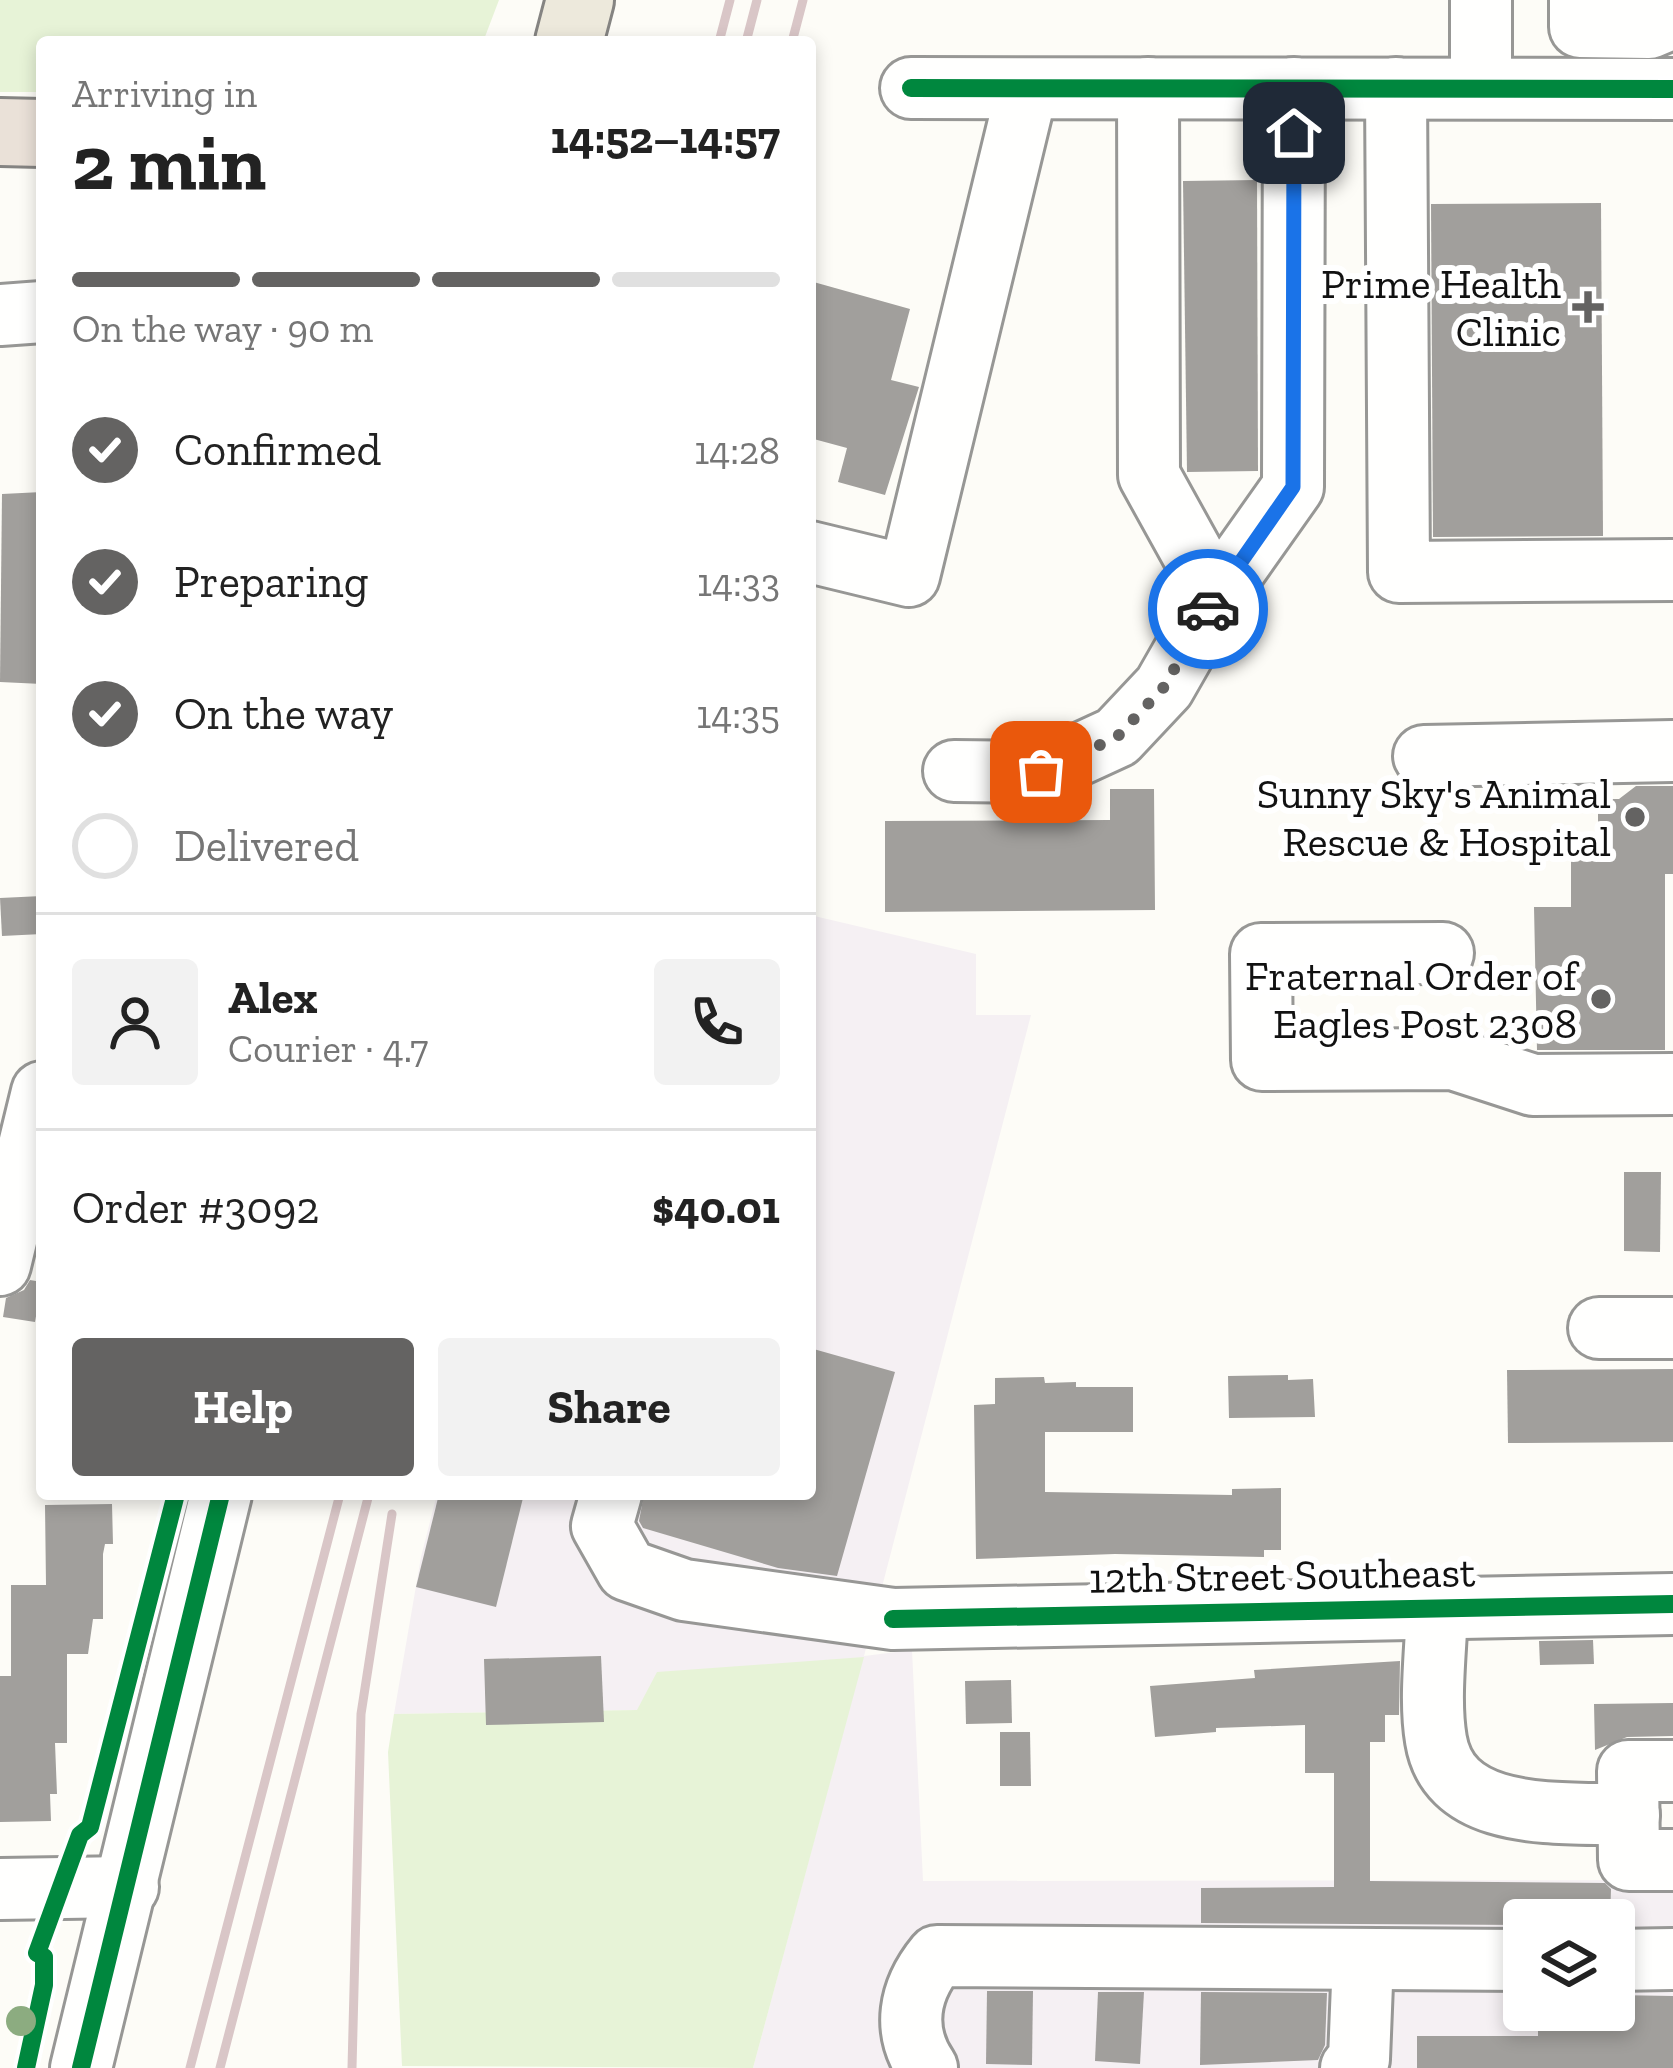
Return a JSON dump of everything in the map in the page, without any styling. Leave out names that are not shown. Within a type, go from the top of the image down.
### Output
[{"type":"highway","points":[[0,132],[36,133]]},
{"type":"highway","points":[[0,176],[36,177]]},
{"type":"main road","points":[[571,36],[580,0]]},
{"type":"street","points":[[1481,0],[1481,88]]},
{"type":"street","points":[[911,88],[1661,88],[1661,23],[1580,27],[1580,0]]},
{"type":"street","points":[[816,553],[909,576],[1028,88]]},
{"type":"street","points":[[1148,88],[1149,475],[1216,596]]},
{"type":"street","points":[[954,771],[1041,772],[1117,737],[1164,687],[1216,596],[1293,487],[1294,88]]},
{"type":"street","points":[[1396,88],[1399,572],[1673,571]]},
{"type":"street","points":[[0,315],[36,312]]},
{"type":"street","points":[[1424,756],[1673,751]]},
{"type":"street","points":[[1443,953],[1261,954],[1262,1060],[1453,1059],[1533,1085],[1673,1084]]},
{"type":"street","points":[[0,1265],[36,1117]]},
{"type":"street","points":[[1599,1328],[1673,1328]]},
{"type":"street","points":[[81,2068],[219,1500]]},
{"type":"street","name":"12th Street Southeast","points":[[609,1500],[602,1526],[627,1570],[683,1590],[893,1619],[1673,1604]]},
{"type":"street","points":[[1437,1608],[1436,1739],[1454,1779],[1496,1805],[1629,1815]]},
{"type":"street","points":[[1673,1771],[1628,1771],[1629,1860],[1673,1860]]},
{"type":"street","points":[[0,1889],[128,1887]]},
{"type":"street","points":[[927,2068],[913,2048],[914,1984],[937,1956],[1503,1960]]},
{"type":"street","points":[[1351,2068],[1359,2059],[1363,1959]]},
{"type":"street","points":[[1635,1960],[1673,1959]]},
{"type":"shaded area","points":[[816,916],[976,954],[976,1015],[1031,1015],[864,1656],[912,1650],[923,1881],[1673,1880],[1673,2068],[753,2068],[863,1658],[638,1710],[394,1714],[435,1500],[816,1500]]},
{"type":"green space","points":[[0,0],[499,0],[485,36],[36,36],[36,92],[0,92]]},
{"type":"green space","points":[[864,1657],[753,2068],[402,2066],[388,1752],[394,1714],[637,1710],[657,1672]]},
{"type":"building","points":[[1257,180],[1258,471],[1187,472],[1183,181]]},
{"type":"building","points":[[1601,203],[1603,536],[1433,537],[1431,204]]},
{"type":"building","points":[[816,283],[910,309],[891,380],[919,387],[885,495],[838,482],[847,448],[816,440]]},
{"type":"building","points":[[36,492],[36,684],[0,682],[2,494]]},
{"type":"building","name":"Fraternal Order of Eagles Post 2308","points":[[1636,786],[1673,786],[1673,874],[1665,874],[1665,1050],[1537,1050],[1534,907],[1571,907],[1571,835],[1598,835],[1598,799],[1619,799]]},
{"type":"building","points":[[1110,789],[1154,789],[1155,910],[885,912],[885,821],[1110,820]]},
{"type":"building","points":[[36,896],[36,934],[2,936],[0,898]]},
{"type":"building","points":[[1624,1172],[1661,1172],[1660,1252],[1624,1251]]},
{"type":"building","points":[[30,1280],[36,1281],[35,1322],[3,1317],[6,1298],[24,1290]]},
{"type":"building","points":[[816,1350],[895,1372],[837,1576],[778,1568],[643,1528],[639,1521],[643,1500],[816,1500]]},
{"type":"building","points":[[1673,1369],[1673,1442],[1508,1443],[1507,1370]]},
{"type":"building","points":[[1288,1375],[1288,1380],[1313,1379],[1315,1417],[1229,1418],[1228,1376]]},
{"type":"building","points":[[1044,1377],[1045,1383],[1076,1382],[1076,1387],[1133,1387],[1133,1432],[1045,1432],[1045,1492],[1232,1495],[1232,1489],[1281,1488],[1281,1550],[1264,1550],[1264,1557],[1115,1554],[976,1559],[974,1405],[995,1404],[995,1378]]},
{"type":"building","points":[[438,1500],[523,1500],[496,1607],[416,1587]]},
{"type":"building","points":[[112,1504],[113,1544],[105,1544],[103,1554],[103,1619],[93,1619],[88,1654],[67,1654],[67,1743],[55,1743],[57,1794],[50,1794],[51,1821],[0,1822],[0,1676],[11,1676],[11,1585],[46,1585],[45,1505]]},
{"type":"building","points":[[1593,1640],[1594,1664],[1540,1665],[1539,1641]]},
{"type":"building","points":[[601,1656],[604,1722],[486,1725],[484,1659]]},
{"type":"building","points":[[1400,1661],[1399,1715],[1385,1715],[1385,1742],[1370,1742],[1370,1881],[1605,1883],[1611,1889],[1611,1899],[1503,1899],[1503,1925],[1201,1923],[1201,1888],[1334,1887],[1334,1773],[1305,1773],[1305,1725],[1216,1728],[1216,1732],[1155,1737],[1150,1686],[1255,1678],[1254,1670]]},
{"type":"building","points":[[1011,1680],[1012,1723],[966,1724],[965,1681]]},
{"type":"building","points":[[1673,1703],[1673,1736],[1627,1737],[1595,1750],[1594,1704]]},
{"type":"building","points":[[1000,1732],[1030,1732],[1031,1786],[1000,1786]]},
{"type":"building","points":[[987,1991],[1033,1991],[1032,2065],[986,2064]]},
{"type":"building","points":[[1098,1992],[1144,1992],[1140,2064],[1095,2061]]},
{"type":"building","points":[[1201,1992],[1327,1993],[1325,2045],[1318,2060],[1200,2065]]},
{"type":"building","points":[[1635,1995],[1673,1996],[1673,2068],[1417,2068],[1417,2036],[1538,2036],[1538,2031],[1635,2031]]},
{"type":"railway","points":[[721,36],[730,0]]},
{"type":"railway","points":[[748,36],[757,0]]},
{"type":"railway","points":[[794,36],[803,0]]},
{"type":"railway","points":[[190,2068],[338,1500]]},
{"type":"railway","points":[[220,2068],[367,1500]]},
{"type":"railway","points":[[352,2068],[361,1714],[392,1514]]},
{"type":"cycle path","points":[[911,88],[1673,89]]},
{"type":"cycle path","points":[[26,2068],[44,1985],[44,1957],[37,1953],[80,1835],[90,1827],[174,1500]]},
{"type":"cycle path","points":[[81,2068],[220,1500]]},
{"type":"cycle path","points":[[893,1619],[1673,1604]]},
{"type":"way so far","points":[[1041,772],[1117,737],[1164,687],[1208,609]]},
{"type":"place","name":"Prime Health Clinic","points":[[1588,307]]},
{"type":"place","name":"Sunny Sky's Animal Rescue & Hospital","points":[[1635,817]]},
{"type":"place","name":"Fraternal Order of Eagles Post 2308","points":[[1601,999]]},
{"type":"route","points":[[1208,609],[1293,487],[1294,133]]}]
